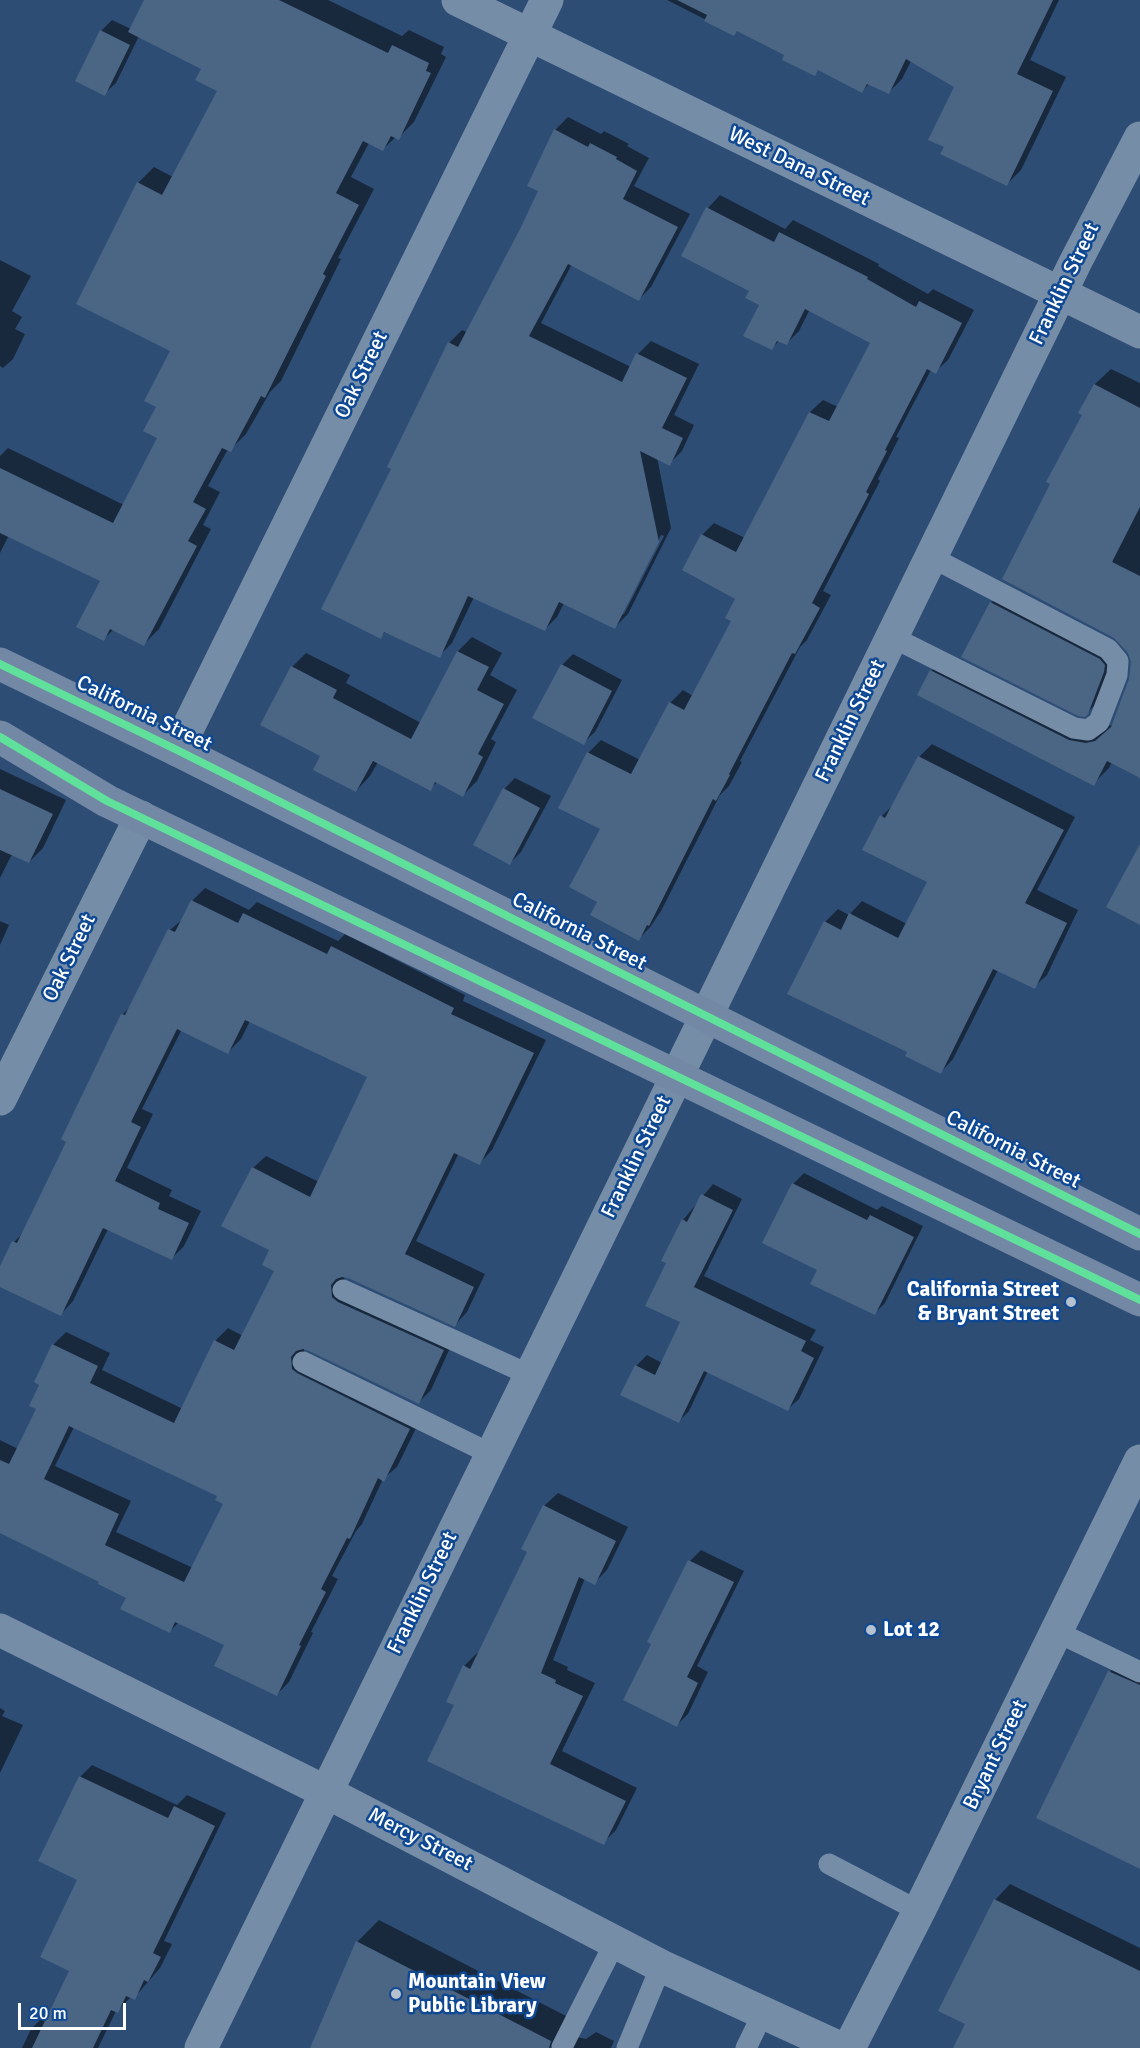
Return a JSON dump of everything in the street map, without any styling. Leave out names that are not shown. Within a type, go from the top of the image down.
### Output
[{"type":"main road","name":"California Street","points":[[0,664],[177,750],[1140,1234]]},
{"type":"main road","points":[[0,737],[107,801],[141,818],[1140,1300]]},
{"type":"street","name":"West Dana Street","points":[[458,0],[1140,332]]},
{"type":"street","name":"Oak Street","points":[[177,750],[547,0]]},
{"type":"street","name":"Franklin Street","points":[[201,2048],[1060,294],[1140,138]]},
{"type":"street","name":"Oak Street","points":[[0,1099],[141,818]]},
{"type":"street","name":"Bryant Street","points":[[849,2048],[919,1911],[1140,1461]]},
{"type":"street","name":"Mercy Street","points":[[0,1630],[326,1791],[661,1966],[840,2048]]},
{"type":"lane","points":[[892,638],[1074,728],[1088,730],[1099,722],[1117,675],[1118,661],[1108,649],[931,557]]},
{"type":"lane","points":[[343,1290],[530,1376]]},
{"type":"lane","points":[[303,1362],[491,1454]]},
{"type":"lane","points":[[1057,1632],[1140,1672]]},
{"type":"lane","points":[[829,1864],[919,1911]]},
{"type":"lane","points":[[562,2047],[615,1942]]},
{"type":"lane","points":[[627,2048],[661,1966]]},
{"type":"lane","points":[[746,2048],[763,2013]]},
{"type":"building","points":[[144,0],[279,0],[388,53],[392,45],[429,63],[426,71],[431,73],[399,140],[391,136],[383,151],[363,141],[336,193],[359,205],[323,274],[326,276],[265,398],[261,396],[231,452],[222,448],[193,502],[206,509],[188,541],[197,546],[144,646],[110,629],[104,641],[76,627],[100,581],[0,533],[0,468],[113,523],[157,438],[143,431],[156,407],[144,401],[170,351],[76,304],[137,182],[162,195],[217,91],[195,80],[201,69],[128,32]]},
{"type":"building","points":[[677,0],[1053,0],[1017,74],[1053,91],[1007,186],[940,154],[944,147],[928,140],[954,87],[906,59],[889,94],[867,84],[862,93],[818,70],[815,76],[782,60],[784,55],[737,31],[734,36],[704,21],[707,15]]},
{"type":"building","points":[[100,30],[130,45],[105,96],[75,81]]},
{"type":"building","points":[[554,129],[588,147],[590,143],[637,171],[623,199],[678,227],[639,301],[568,264],[529,336],[622,382],[636,353],[687,378],[662,428],[683,438],[670,466],[640,451],[659,542],[615,629],[559,602],[545,631],[468,596],[440,658],[384,632],[381,639],[321,609],[391,469],[387,467],[448,342],[458,347],[521,227],[538,191],[527,186]]},
{"type":"building","points":[[706,207],[774,242],[779,232],[868,277],[867,279],[916,307],[919,301],[962,323],[936,374],[927,369],[885,450],[887,451],[866,492],[869,494],[812,603],[820,608],[795,654],[792,653],[730,775],[716,801],[713,799],[649,926],[647,925],[639,941],[590,915],[597,902],[569,887],[600,829],[558,808],[587,752],[631,774],[669,702],[684,710],[731,621],[725,618],[735,599],[682,570],[701,534],[736,552],[809,412],[829,421],[870,343],[805,309],[787,345],[777,341],[772,350],[743,336],[759,305],[745,298],[749,291],[681,256]]},
{"type":"building","points":[[1094,384],[1140,408],[1140,507],[1112,562],[1140,576],[1140,778],[1107,761],[1094,786],[917,695],[930,670],[1069,740],[1086,743],[1095,741],[1111,727],[1129,679],[1131,662],[1128,653],[1114,638],[1002,579],[1050,484],[1046,482],[1082,415],[1078,413]]},
{"type":"building","points":[[990,602],[1100,659],[1105,665],[1085,717],[1078,716],[961,657]]},
{"type":"building","points":[[457,651],[489,667],[477,690],[504,704],[478,754],[483,757],[463,797],[435,782],[431,791],[373,761],[356,792],[313,770],[320,756],[260,725],[291,666],[337,690],[333,698],[411,739]]},
{"type":"building","points":[[561,664],[612,691],[584,745],[532,718]]},
{"type":"building","points":[[918,756],[1064,830],[1025,903],[1067,923],[1035,989],[993,969],[941,1074],[905,1056],[907,1052],[787,994],[824,921],[841,930],[849,913],[898,938],[927,882],[862,850],[880,815],[885,818]]},
{"type":"building","points":[[503,788],[540,808],[510,865],[473,845]]},
{"type":"building","points":[[0,789],[53,814],[29,863],[0,850]]},
{"type":"building","points":[[1140,844],[1140,925],[1106,907]]},
{"type":"building","points":[[191,900],[238,923],[243,913],[327,954],[331,946],[454,1008],[451,1014],[534,1053],[480,1165],[454,1153],[405,1254],[474,1287],[455,1327],[348,1278],[336,1279],[331,1285],[332,1297],[338,1302],[444,1350],[419,1404],[309,1351],[303,1349],[296,1351],[291,1357],[292,1369],[297,1373],[410,1429],[384,1482],[378,1478],[350,1539],[347,1538],[321,1589],[326,1592],[299,1645],[301,1646],[277,1696],[214,1666],[224,1645],[175,1622],[170,1633],[120,1609],[126,1598],[98,1584],[99,1582],[0,1533],[0,1460],[9,1464],[36,1409],[29,1406],[39,1385],[34,1382],[52,1344],[98,1366],[90,1383],[174,1423],[214,1340],[234,1350],[274,1271],[262,1265],[269,1250],[221,1226],[252,1167],[310,1197],[367,1077],[245,1020],[228,1054],[177,1029],[131,1122],[141,1127],[115,1181],[160,1203],[158,1209],[189,1223],[172,1260],[103,1228],[61,1316],[0,1287],[0,1266],[12,1241],[17,1243],[66,1142],[61,1139],[121,1014],[125,1015],[168,929],[175,932]],"holes":[[[69,1426],[217,1496],[215,1500],[223,1504],[184,1582],[105,1545],[119,1514],[44,1479]]]},
{"type":"building","points":[[792,1183],[867,1220],[870,1215],[914,1237],[875,1315],[810,1284],[817,1270],[762,1243]]},
{"type":"building","points":[[701,1194],[733,1210],[694,1287],[806,1341],[801,1351],[814,1358],[788,1411],[704,1371],[679,1423],[620,1395],[635,1365],[655,1375],[680,1322],[645,1306],[666,1263],[661,1261],[682,1219],[687,1222]]},
{"type":"building","points":[[543,1505],[616,1541],[595,1585],[579,1577],[541,1673],[556,1680],[555,1683],[583,1696],[550,1764],[626,1801],[604,1845],[427,1761],[454,1705],[446,1702],[463,1665],[470,1669],[527,1552],[521,1549]]},
{"type":"building","points":[[688,1560],[734,1582],[687,1677],[698,1683],[677,1727],[623,1700],[651,1644],[647,1642]]},
{"type":"building","points":[[1108,1671],[1140,1685],[1140,1869],[1036,1818]]},
{"type":"building","points":[[79,1776],[168,1818],[174,1806],[215,1826],[153,1953],[161,1957],[148,1982],[144,1980],[135,2000],[126,1996],[118,2013],[111,2010],[93,2048],[32,2048],[69,1971],[40,1957],[77,1880],[38,1861]]},
{"type":"building","points":[[994,1899],[1140,1971],[1140,2048],[953,2048],[965,2024],[938,2011]]},
{"type":"building","name":"Mountain View Public Library","points":[[356,1941],[551,2041],[549,2048],[310,2048]]},
{"type":"cycle path","points":[[0,664],[177,750],[1140,1234]]},
{"type":"cycle path","points":[[0,737],[107,801],[1140,1300]]},
{"type":"place","name":"California Street & Bryant Street","points":[[1071,1302]]},
{"type":"place","name":"Lot 12","points":[[871,1630]]},
{"type":"place","name":"Mountain View Public Library","points":[[396,1994]]}]
